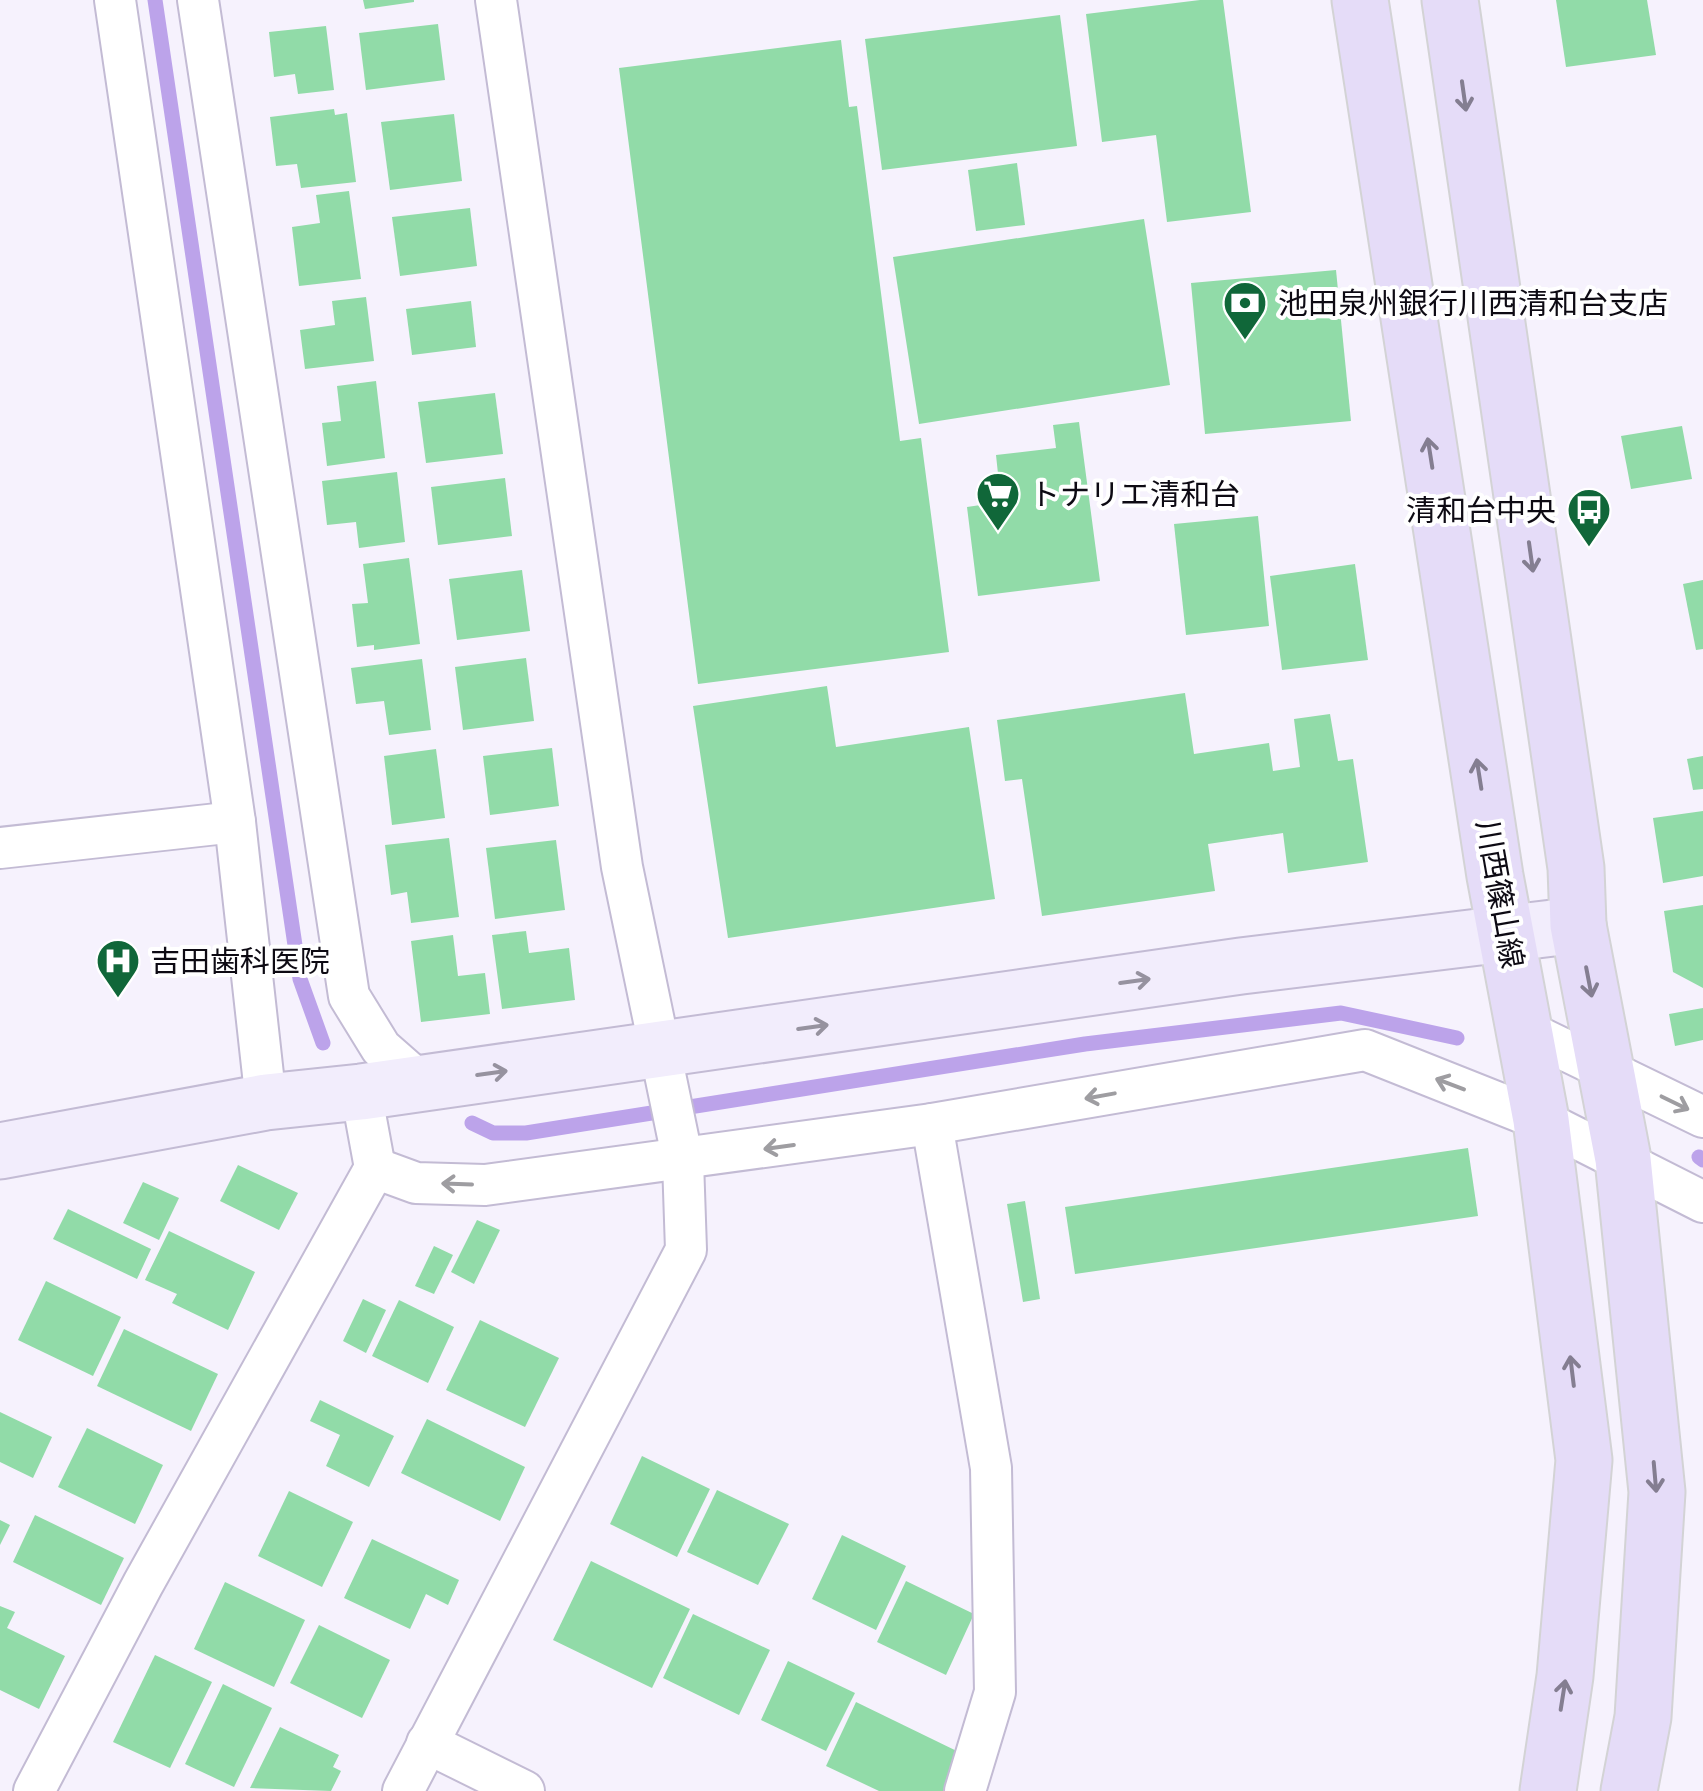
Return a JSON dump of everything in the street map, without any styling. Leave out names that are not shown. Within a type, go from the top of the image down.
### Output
[{"type":"main road","name":"川西篠山線","points":[[1360,0],[1506,934],[1540,1120],[1584,1460],[1566,1676],[1548,1791]]},
{"type":"main road","points":[[1450,0],[1576,868],[1578,925],[1623,1159],[1657,1492],[1643,1717],[1629,1791]]},
{"type":"street","points":[[115,0],[235,822],[266,1102]]},
{"type":"street","points":[[198,0],[348,996],[381,1048],[422,1084]]},
{"type":"street","points":[[403,1791],[686,1250],[681,1151],[622,867],[496,0]]},
{"type":"street","points":[[0,848],[235,822]]},
{"type":"street","points":[[0,1150],[266,1102],[665,1063],[1241,966],[1578,925]]},
{"type":"street","points":[[1524,1030],[1703,1117]]},
{"type":"street","points":[[375,1168],[416,1183],[485,1185],[681,1151],[932,1124],[1365,1050],[1540,1120],[1703,1202]]},
{"type":"street","points":[[34,1791],[142,1584],[375,1168],[361,1092]]},
{"type":"street","points":[[932,1124],[991,1468],[995,1692],[965,1791]]},
{"type":"street","points":[[427,1742],[524,1791]]},
{"type":"building","points":[[363,0],[414,0],[414,2],[365,9]]},
{"type":"building","points":[[1223,0],[1251,212],[1167,222],[1156,135],[1102,142],[1086,14]]},
{"type":"building","points":[[1556,0],[1647,0],[1656,55],[1566,67]]},
{"type":"building","points":[[1060,15],[1077,146],[882,170],[865,39]]},
{"type":"building","points":[[438,24],[445,80],[366,90],[359,33]]},
{"type":"building","points":[[326,26],[334,90],[298,94],[295,74],[274,77],[269,32]]},
{"type":"building","points":[[841,40],[849,107],[857,106],[900,441],[921,438],[949,652],[698,684],[619,68]]},
{"type":"building","points":[[334,109],[335,115],[347,113],[356,182],[301,188],[297,164],[276,166],[270,117]]},
{"type":"building","points":[[454,114],[462,181],[390,190],[381,122]]},
{"type":"building","points":[[1017,163],[1025,225],[976,231],[968,170]]},
{"type":"building","points":[[349,191],[361,279],[299,286],[292,227],[320,223],[316,195]]},
{"type":"building","points":[[470,208],[477,266],[400,276],[392,217]]},
{"type":"building","points":[[1144,219],[1170,385],[919,424],[893,257]]},
{"type":"building","points":[[1336,270],[1351,421],[1205,434],[1191,283]]},
{"type":"building","points":[[366,297],[374,361],[305,369],[300,330],[335,325],[332,301]]},
{"type":"building","points":[[471,301],[476,347],[412,355],[406,309]]},
{"type":"building","points":[[376,381],[385,458],[327,466],[322,423],[341,421],[337,386]]},
{"type":"building","points":[[495,393],[503,454],[426,463],[418,402]]},
{"type":"building","points":[[1079,422],[1100,581],[978,596],[967,507],[1001,502],[996,455],[1056,448],[1053,425]]},
{"type":"building","points":[[1682,426],[1692,479],[1631,489],[1621,436]]},
{"type":"building","points":[[397,472],[405,542],[359,548],[356,522],[327,525],[322,481]]},
{"type":"building","points":[[505,478],[512,536],[438,545],[431,487]]},
{"type":"building","points":[[1258,516],[1269,626],[1186,635],[1174,524]]},
{"type":"building","points":[[409,558],[420,644],[374,650],[374,645],[357,647],[352,604],[368,603],[363,564]]},
{"type":"building","points":[[1355,564],[1368,660],[1282,670],[1270,576]]},
{"type":"building","points":[[522,570],[530,631],[457,640],[449,579]]},
{"type":"building","points":[[1703,580],[1703,649],[1696,650],[1683,584]]},
{"type":"building","points":[[526,658],[534,721],[463,730],[455,667]]},
{"type":"building","points":[[422,659],[431,730],[389,735],[384,701],[356,704],[351,668]]},
{"type":"building","points":[[827,686],[836,747],[969,727],[995,899],[728,938],[693,706]]},
{"type":"building","points":[[1185,693],[1194,754],[1269,743],[1273,771],[1300,767],[1294,719],[1330,714],[1338,761],[1353,759],[1368,862],[1288,873],[1283,833],[1208,844],[1215,891],[1042,916],[1022,779],[1005,781],[997,720]]},
{"type":"building","points":[[552,748],[559,806],[490,815],[483,756]]},
{"type":"building","points":[[436,749],[445,818],[392,825],[384,756]]},
{"type":"building","points":[[1703,756],[1703,789],[1693,790],[1687,759]]},
{"type":"building","points":[[1703,811],[1703,876],[1663,883],[1653,818]]},
{"type":"building","points":[[449,838],[459,917],[411,923],[407,892],[391,895],[385,845]]},
{"type":"building","points":[[556,840],[565,910],[495,919],[486,848]]},
{"type":"building","points":[[1703,905],[1703,988],[1673,972],[1664,911]]},
{"type":"building","points":[[526,931],[529,953],[569,948],[575,1000],[502,1009],[492,935]]},
{"type":"building","points":[[453,935],[458,976],[485,973],[490,1014],[421,1022],[411,941]]},
{"type":"building","points":[[1703,1008],[1703,1040],[1675,1046],[1669,1014]]},
{"type":"building","points":[[1468,1148],[1478,1216],[1075,1274],[1065,1207]]},
{"type":"building","points":[[238,1165],[298,1193],[279,1230],[220,1201]]},
{"type":"building","points":[[143,1182],[179,1198],[159,1240],[123,1223]]},
{"type":"building","points":[[1025,1201],[1040,1299],[1023,1302],[1007,1204]]},
{"type":"building","points":[[68,1209],[151,1249],[137,1279],[53,1239]]},
{"type":"building","points":[[477,1220],[500,1230],[474,1284],[451,1272]]},
{"type":"building","points":[[169,1231],[255,1272],[228,1330],[172,1303],[177,1294],[145,1280]]},
{"type":"building","points":[[434,1246],[453,1255],[434,1294],[415,1286]]},
{"type":"building","points":[[46,1281],[121,1317],[93,1376],[18,1340]]},
{"type":"building","points":[[363,1299],[386,1310],[366,1353],[343,1341]]},
{"type":"building","points":[[399,1300],[454,1327],[428,1383],[372,1356]]},
{"type":"building","points":[[480,1320],[559,1358],[525,1427],[446,1390]]},
{"type":"building","points":[[124,1329],[218,1374],[191,1431],[97,1386]]},
{"type":"building","points":[[320,1400],[394,1436],[369,1487],[326,1466],[340,1435],[310,1421]]},
{"type":"building","points":[[0,1412],[52,1437],[33,1478],[0,1462]]},
{"type":"building","points":[[427,1419],[525,1467],[500,1521],[401,1473]]},
{"type":"building","points":[[87,1428],[163,1465],[135,1524],[58,1487]]},
{"type":"building","points":[[642,1456],[710,1489],[677,1557],[610,1524]]},
{"type":"building","points":[[717,1490],[789,1524],[758,1585],[687,1552]]},
{"type":"building","points":[[289,1491],[353,1522],[322,1587],[258,1556]]},
{"type":"building","points":[[35,1515],[124,1558],[101,1605],[13,1562]]},
{"type":"building","points":[[0,1520],[10,1525],[0,1545]]},
{"type":"building","points":[[842,1535],[906,1566],[876,1630],[812,1599]]},
{"type":"building","points":[[372,1539],[459,1580],[448,1605],[426,1594],[410,1629],[344,1598]]},
{"type":"building","points":[[591,1561],[690,1609],[652,1688],[553,1640]]},
{"type":"building","points":[[906,1581],[974,1614],[946,1675],[877,1642]]},
{"type":"building","points":[[225,1582],[305,1620],[274,1687],[194,1649]]},
{"type":"building","points":[[0,1606],[15,1612],[7,1628],[65,1656],[39,1709],[0,1690]]},
{"type":"building","points":[[693,1614],[770,1650],[739,1715],[663,1678]]},
{"type":"building","points":[[319,1625],[390,1660],[362,1718],[290,1683]]},
{"type":"building","points":[[155,1655],[212,1682],[170,1768],[113,1742]]},
{"type":"building","points":[[788,1661],[855,1693],[826,1751],[761,1720]]},
{"type":"building","points":[[223,1684],[272,1708],[234,1787],[185,1764]]},
{"type":"building","points":[[856,1702],[967,1756],[950,1791],[879,1791],[826,1766]]},
{"type":"building","points":[[280,1727],[339,1755],[333,1767],[341,1771],[331,1791],[250,1788]]},
{"type":"waterway","points":[[155,0],[300,979],[323,1043]]},
{"type":"waterway","points":[[472,1123],[493,1133],[526,1133],[1085,1044],[1341,1013],[1457,1038]]},
{"type":"waterway","points":[[1699,1157],[1703,1160]]},
{"type":"place","name":"池田泉州銀行川西清和台支店","points":[[1245,341]]},
{"type":"place","name":"トナリエ清和台","points":[[998,532]]},
{"type":"place","name":"清和台中央","points":[[1589,548]]},
{"type":"place","name":"吉田歯科医院","points":[[118,999]]}]
